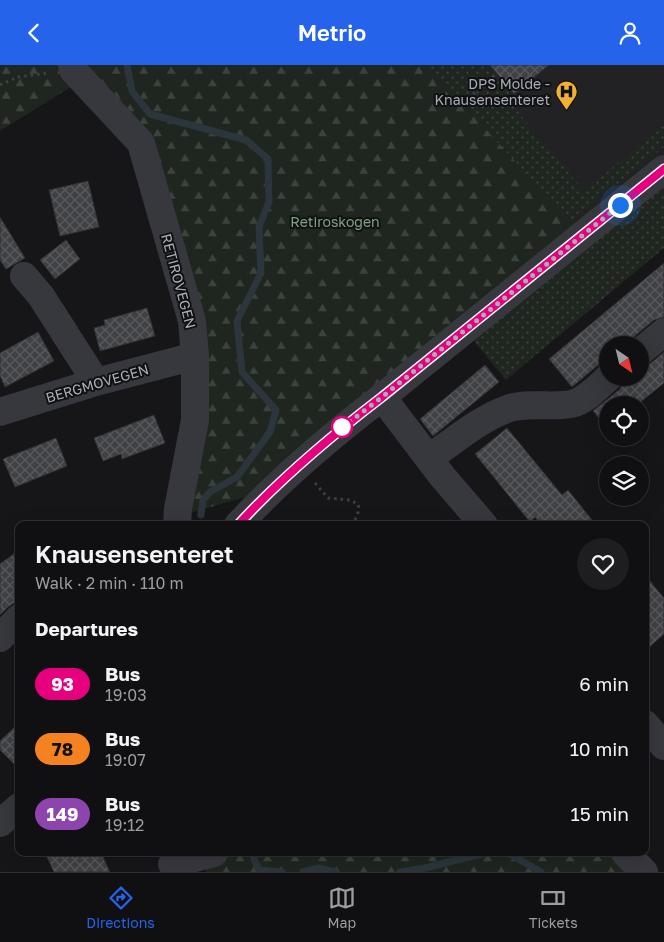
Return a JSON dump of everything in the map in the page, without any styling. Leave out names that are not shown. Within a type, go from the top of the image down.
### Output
[{"type":"street","name":"RETIROVEGEN","points":[[72,67],[141,143],[192,321],[196,356],[195,420],[177,521]]},
{"type":"street","points":[[242,521],[256,505],[339,430],[664,169]]},
{"type":"street","points":[[24,276],[41,296],[96,382]]},
{"type":"street","points":[[649,344],[664,332]]},
{"type":"street","name":"BERGMOVEGEN","points":[[0,412],[96,382],[196,356]]},
{"type":"street","points":[[429,458],[477,424],[507,409],[519,406],[573,404],[582,400],[599,386]]},
{"type":"street","points":[[382,397],[442,476],[481,521]]},
{"type":"street","points":[[0,638],[15,622]]},
{"type":"street","points":[[649,729],[664,746]]},
{"type":"street","points":[[0,823],[15,810]]},
{"type":"street","points":[[172,863],[201,856]]},
{"type":"street","points":[[628,856],[644,872]]},
{"type":"path","points":[[0,85],[18,77],[72,67]]},
{"type":"path","points":[[473,93],[497,73]]},
{"type":"path","points":[[301,465],[320,491],[328,498],[350,499],[358,504],[359,510],[355,521]]},
{"type":"shaded area","name":"DPS Molde - Knausensenteret","points":[[427,65],[664,65],[664,156],[574,226]]},
{"type":"green space","name":"Retiroskogen","points":[[0,65],[427,65],[574,226],[253,495],[186,514],[205,425],[149,137],[90,75],[0,131]]},
{"type":"green space","points":[[427,65],[490,65],[514,94],[508,100],[584,191],[664,125],[664,147],[569,222]]},
{"type":"green space","points":[[664,156],[664,248],[506,380],[458,322]]},
{"type":"green space","points":[[200,856],[617,856],[632,872],[206,872]]},
{"type":"building","points":[[490,65],[549,65],[514,94]]},
{"type":"building","points":[[88,181],[99,227],[60,236],[49,190]]},
{"type":"building","points":[[0,217],[25,258],[6,269],[0,260]]},
{"type":"building","points":[[66,240],[80,259],[55,279],[40,260]]},
{"type":"building","points":[[664,263],[664,317],[654,320],[635,336],[599,336],[599,365],[572,387],[549,359]]},
{"type":"building","points":[[147,308],[155,336],[100,351],[94,328],[105,325],[104,320]]},
{"type":"building","points":[[38,332],[54,361],[5,387],[0,376],[0,353]]},
{"type":"building","points":[[664,352],[664,383],[648,396],[611,396],[622,386],[649,386],[650,364]]},
{"type":"building","points":[[485,365],[499,382],[433,436],[420,419]]},
{"type":"building","points":[[599,406],[599,418],[593,411]]},
{"type":"building","points":[[154,415],[165,443],[122,459],[121,454],[103,461],[94,438]]},
{"type":"building","points":[[507,428],[562,495],[568,490],[593,521],[538,521],[535,517],[529,521],[475,454]]},
{"type":"building","points":[[56,438],[67,466],[15,487],[3,459]]},
{"type":"building","points":[[15,553],[15,603],[0,615],[0,564]]},
{"type":"building","points":[[649,580],[664,598],[664,634],[649,647]]},
{"type":"building","points":[[15,727],[15,765],[0,750],[0,741]]},
{"type":"building","points":[[46,856],[102,856],[110,872],[54,872]]},
{"type":"waterway","points":[[127,65],[132,91],[150,114],[246,140],[268,159],[269,202],[259,227],[261,273],[237,321],[242,372],[276,410],[270,432],[237,477],[210,492],[203,500],[201,515]]},
{"type":"waterway","points":[[400,872],[473,856]]},
{"type":"waterway","points":[[513,856],[541,872]]},
{"type":"waterway","points":[[254,859],[259,870],[282,872]]},
{"type":"waterway","points":[[303,872],[319,868],[335,872]]},
{"type":"bus line","name":"93","points":[[242,521],[256,505],[339,430],[664,169]]},
{"type":"place","name":"DPS Molde - Knausensenteret","points":[[566,110]]},
{"type":"route","points":[[342,427],[339,430],[620,205]]}]
